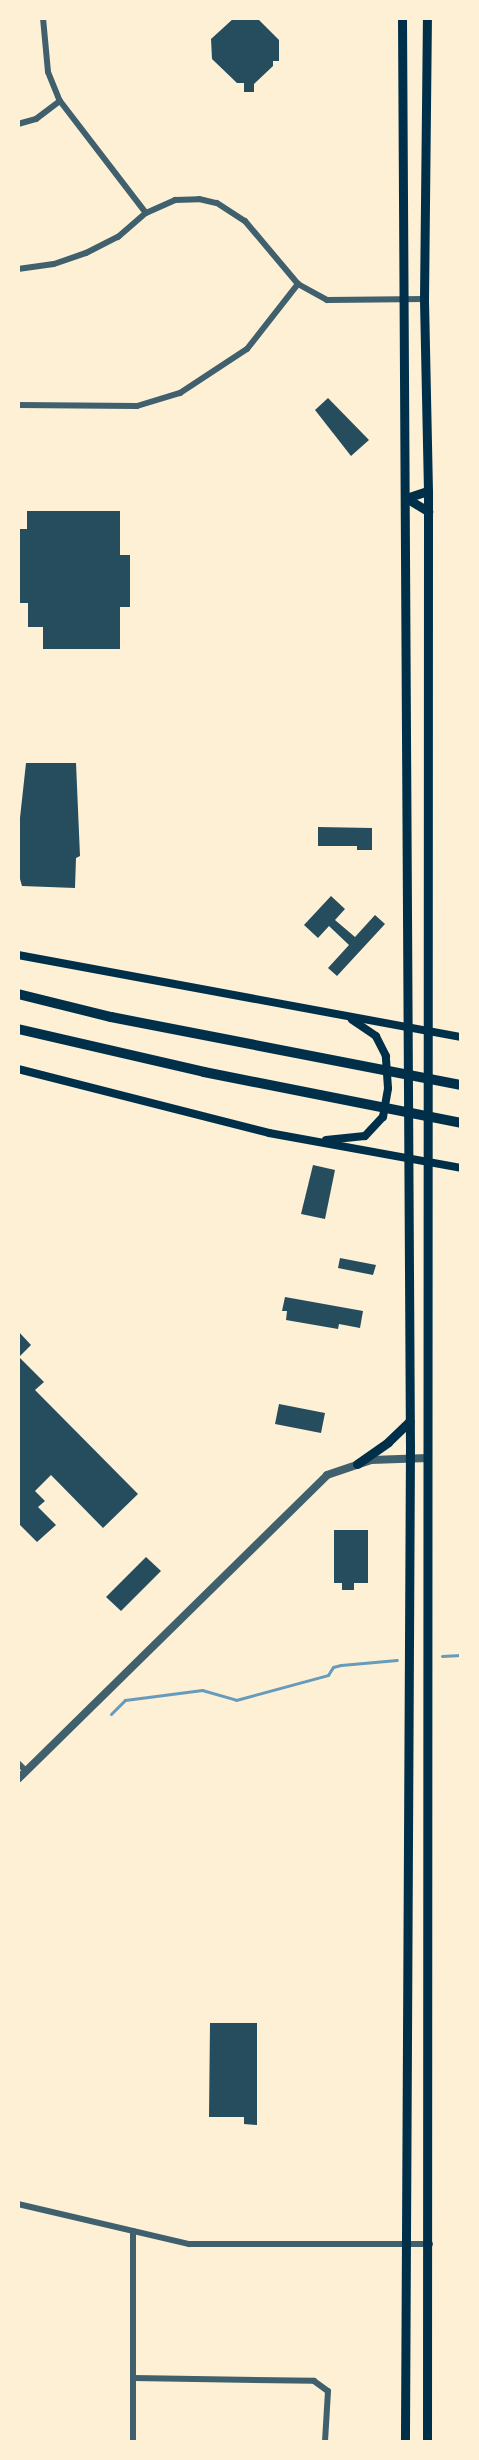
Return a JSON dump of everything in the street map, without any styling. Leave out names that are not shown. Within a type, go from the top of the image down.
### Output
[{"type":"highway","points":[[18,994],[111,1017],[461,1085]]},
{"type":"highway","points":[[18,1029],[461,1123]]},
{"type":"main road","points":[[402,18],[410,1421],[409,2246],[405,2442]]},
{"type":"main road","points":[[427,18],[424,299],[428,491],[430,2244],[427,2442]]},
{"type":"main road","points":[[406,498],[428,491]]},
{"type":"main road","points":[[406,498],[428,511]]},
{"type":"main road","points":[[406,654],[427,654]]},
{"type":"main road","points":[[406,669],[427,669]]},
{"type":"main road","points":[[18,955],[461,1036]]},
{"type":"main road","points":[[304,1140],[365,1136],[382,1118],[388,1088],[386,1056],[376,1036],[343,1015]]},
{"type":"main road","points":[[18,1069],[304,1140],[461,1168]]},
{"type":"main road","points":[[409,1319],[428,1320]]},
{"type":"main road","points":[[357,1464],[388,1442],[410,1421]]},
{"type":"main road","points":[[409,1832],[429,1831]]},
{"type":"street","points":[[43,18],[48,72],[60,101],[146,213]]},
{"type":"street","points":[[18,124],[36,118],[60,101]]},
{"type":"street","points":[[18,269],[54,264],[86,253],[118,237],[146,213],[175,200],[199,199],[218,203],[245,221],[298,284],[327,300],[424,299]]},
{"type":"street","points":[[18,405],[137,406],[180,393],[247,349],[298,284]]},
{"type":"street","points":[[18,1779],[274,1523],[327,1475],[357,1464],[428,1458]]},
{"type":"street","points":[[18,1763],[26,1771]]},
{"type":"street","points":[[18,2204],[189,2244],[409,2246],[430,2244]]},
{"type":"street","points":[[133,2231],[133,2442]]},
{"type":"street","points":[[133,2378],[314,2381],[328,2391],[325,2442]]},
{"type":"building","points":[[234,18],[257,18],[279,40],[279,61],[273,61],[273,66],[254,84],[254,92],[244,92],[244,83],[237,83],[212,59],[211,39]]},
{"type":"building","points":[[328,398],[369,440],[351,456],[315,410]]},
{"type":"building","points":[[27,511],[120,511],[120,555],[130,555],[130,607],[120,607],[120,649],[43,649],[43,627],[28,627],[28,603],[18,603],[18,529],[27,529]]},
{"type":"building","points":[[26,763],[76,763],[80,856],[76,858],[75,888],[22,886],[18,872],[18,836]]},
{"type":"building","points":[[318,827],[372,828],[372,850],[357,850],[357,846],[318,846]]},
{"type":"building","points":[[331,896],[345,909],[335,920],[355,937],[375,915],[385,924],[337,976],[328,968],[349,945],[329,926],[318,938],[304,925]]},
{"type":"building","points":[[313,1165],[335,1170],[325,1219],[301,1214]]},
{"type":"building","points":[[340,1258],[376,1265],[373,1275],[338,1268]]},
{"type":"building","points":[[285,1297],[363,1311],[360,1328],[339,1324],[338,1329],[286,1320],[287,1311],[282,1311]]},
{"type":"building","points":[[18,1331],[31,1345],[19,1357],[44,1382],[35,1390],[138,1494],[103,1528],[51,1475],[35,1491],[45,1501],[38,1507],[56,1525],[37,1542],[18,1523]]},
{"type":"building","points":[[279,1404],[325,1413],[321,1433],[275,1424]]},
{"type":"building","points":[[334,1530],[368,1530],[368,1583],[354,1583],[354,1590],[342,1590],[342,1583],[334,1583]]},
{"type":"building","points":[[146,1557],[161,1571],[121,1611],[106,1597]]},
{"type":"building","points":[[210,2023],[257,2023],[257,2125],[244,2124],[244,2117],[209,2117]]},
{"type":"waterway","points":[[442,1656],[461,1655]]},
{"type":"waterway","points":[[111,1714],[125,1700],[202,1690],[236,1700],[328,1675],[333,1667],[341,1665],[397,1660]]}]
